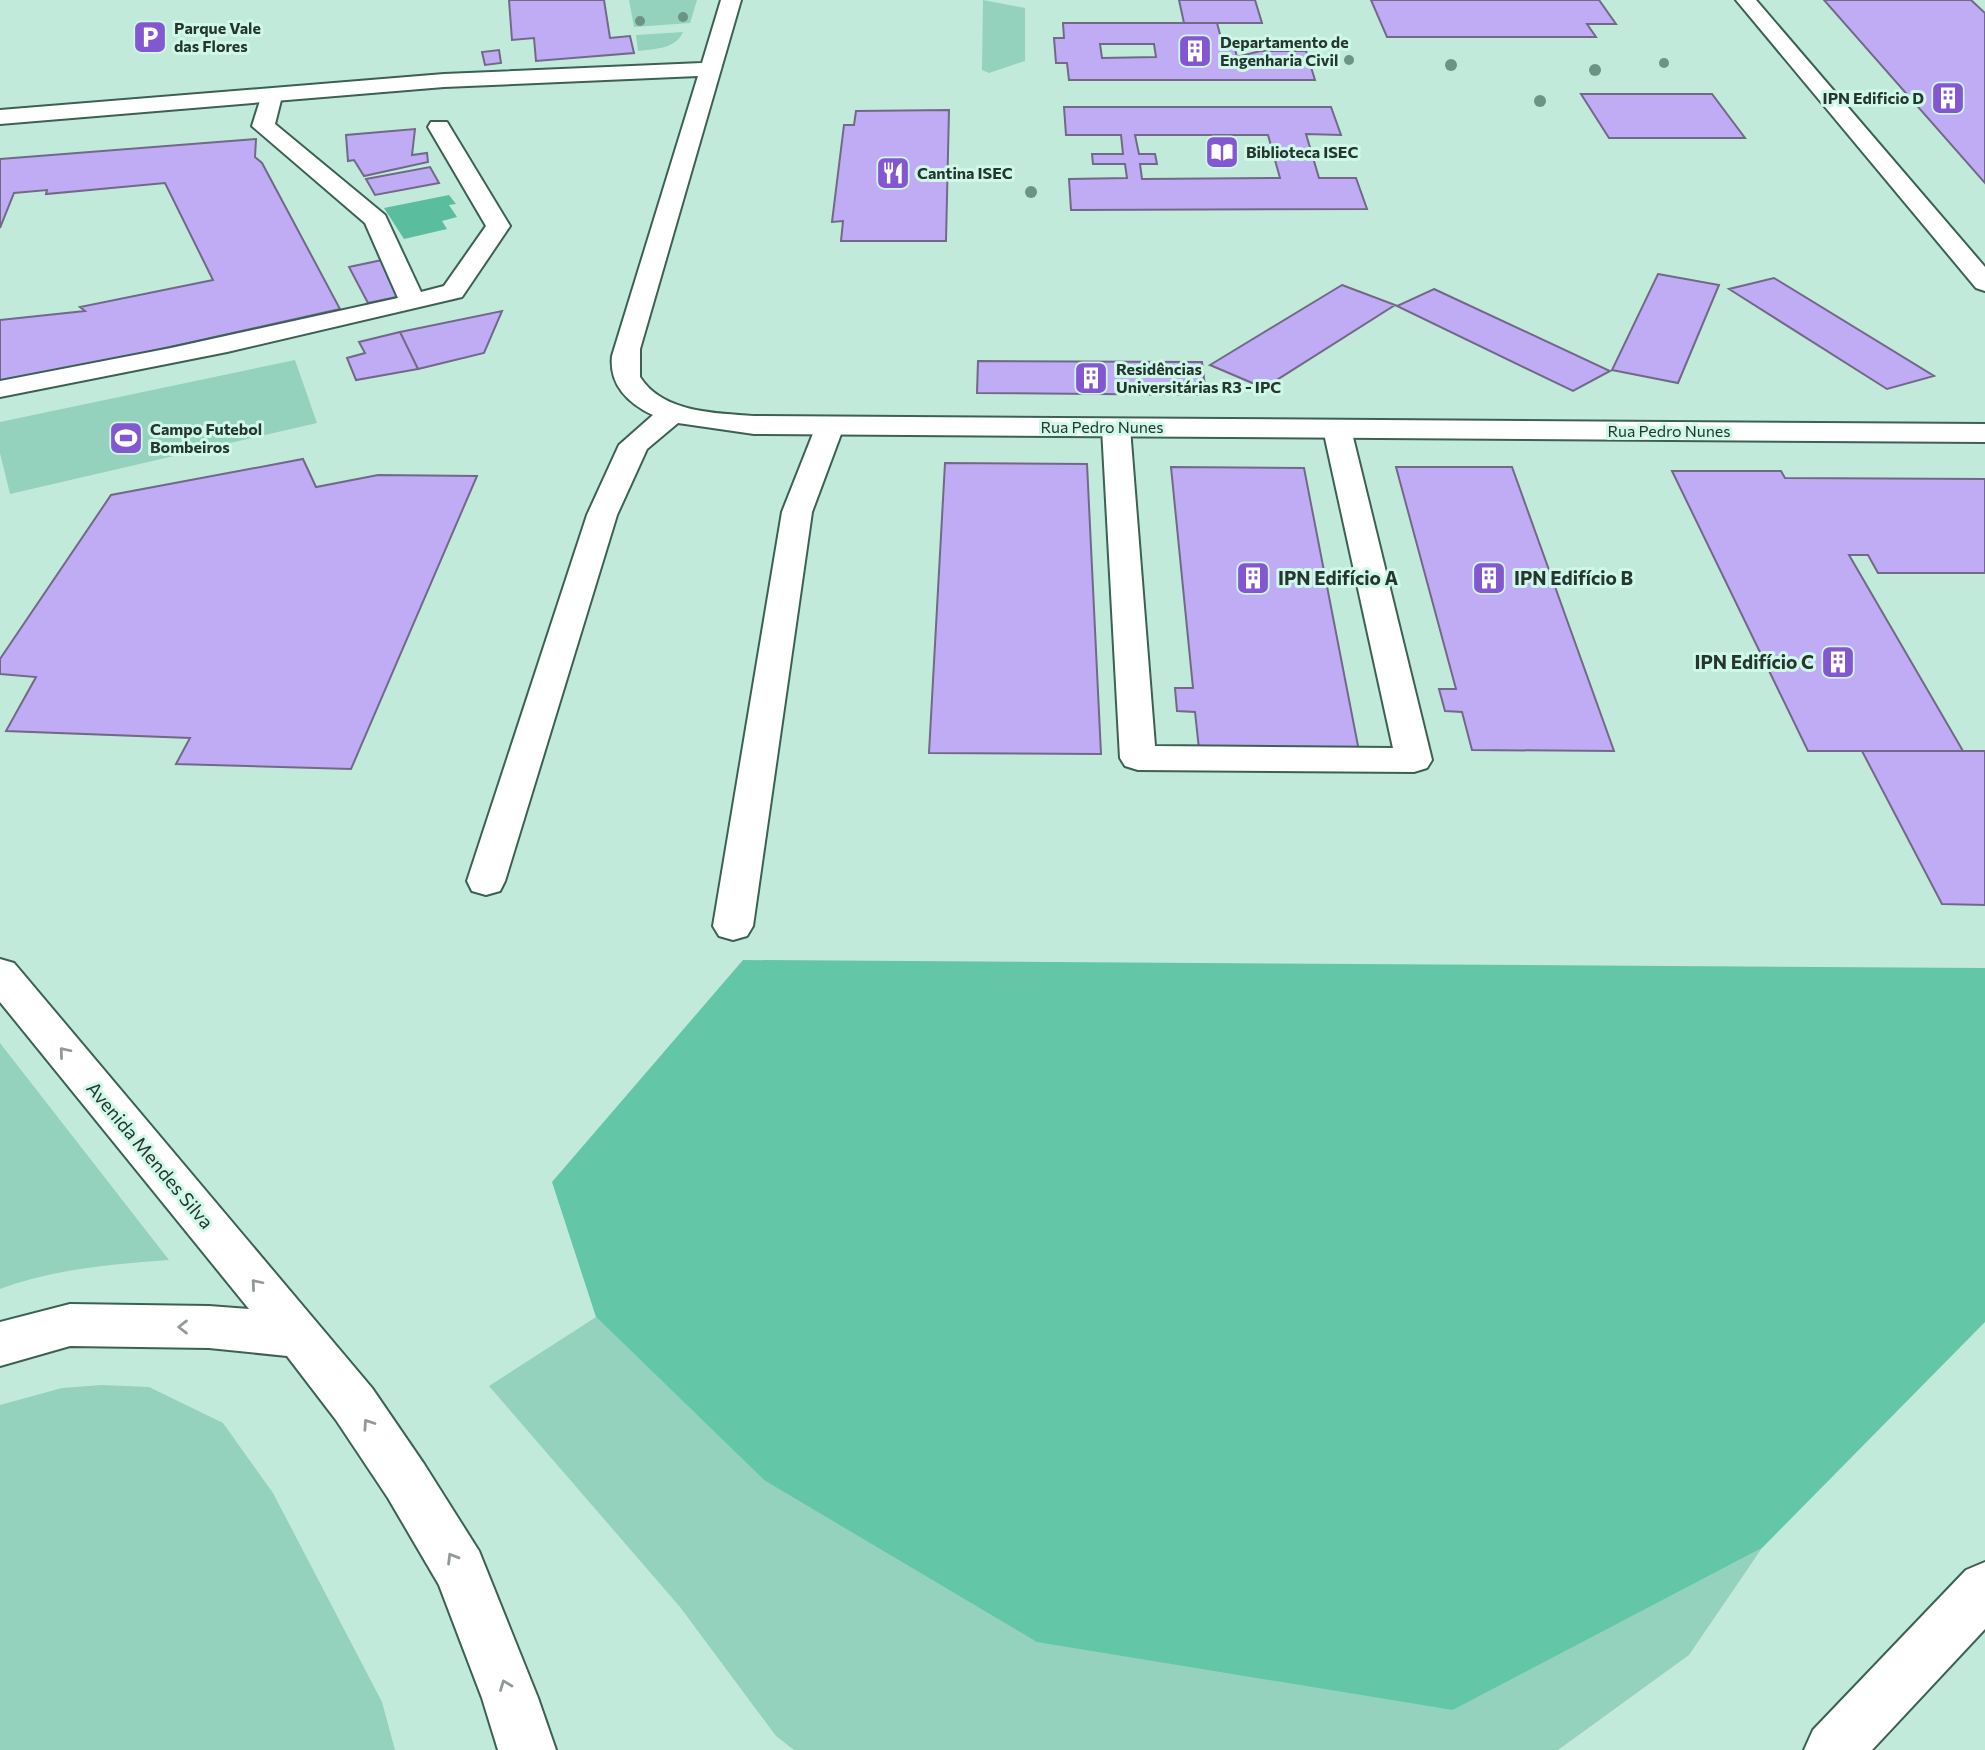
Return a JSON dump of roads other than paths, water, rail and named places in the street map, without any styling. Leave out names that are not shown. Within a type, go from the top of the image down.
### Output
[{"type":"street","name":"Rua Pedro Nunes","points":[[731,0],[626,349],[625,376],[641,397],[673,414],[754,425],[1985,433]]},
{"type":"street","points":[[1746,0],[1985,283]]},
{"type":"street","points":[[0,117],[530,75],[711,69]]},
{"type":"street","points":[[271,96],[263,126],[376,220],[413,302]]},
{"type":"street","points":[[0,389],[229,344],[453,292],[498,226],[439,127]]},
{"type":"street","points":[[1951,243],[1985,241]]},
{"type":"street","points":[[486,881],[602,515],[634,445],[673,414]]},
{"type":"street","points":[[733,926],[797,512],[830,426]]},
{"type":"street","points":[[1116,428],[1138,758],[1415,760],[1337,429]]},
{"type":"street","name":"Avenida Mendes Silva","points":[[0,974],[300,1336],[376,1437],[460,1570],[510,1698],[527,1750]]},
{"type":"street","points":[[0,1344],[70,1325],[209,1327],[300,1336]]},
{"type":"street","points":[[1842,1747],[1985,1589]]},
{"type":"place","name":"Parque Vale das Flores","points":[[150,37]]},
{"type":"place","name":"Departamento de Engenharia Civil","points":[[1195,51]]},
{"type":"place","name":"IPN Edificio D","points":[[1948,98]]},
{"type":"place","name":"Biblioteca ISEC","points":[[1222,152]]},
{"type":"place","name":"Cantina ISEC","points":[[893,173]]},
{"type":"place","name":"Residências Universitárias R3 - IPC","points":[[1091,378]]},
{"type":"place","name":"Campo Futebol Bombeiros","points":[[126,438]]},
{"type":"place","name":"IPN Edifício A","points":[[1253,578]]},
{"type":"place","name":"IPN Edifício B","points":[[1489,578]]},
{"type":"place","name":"IPN Edifício C","points":[[1838,662]]}]
